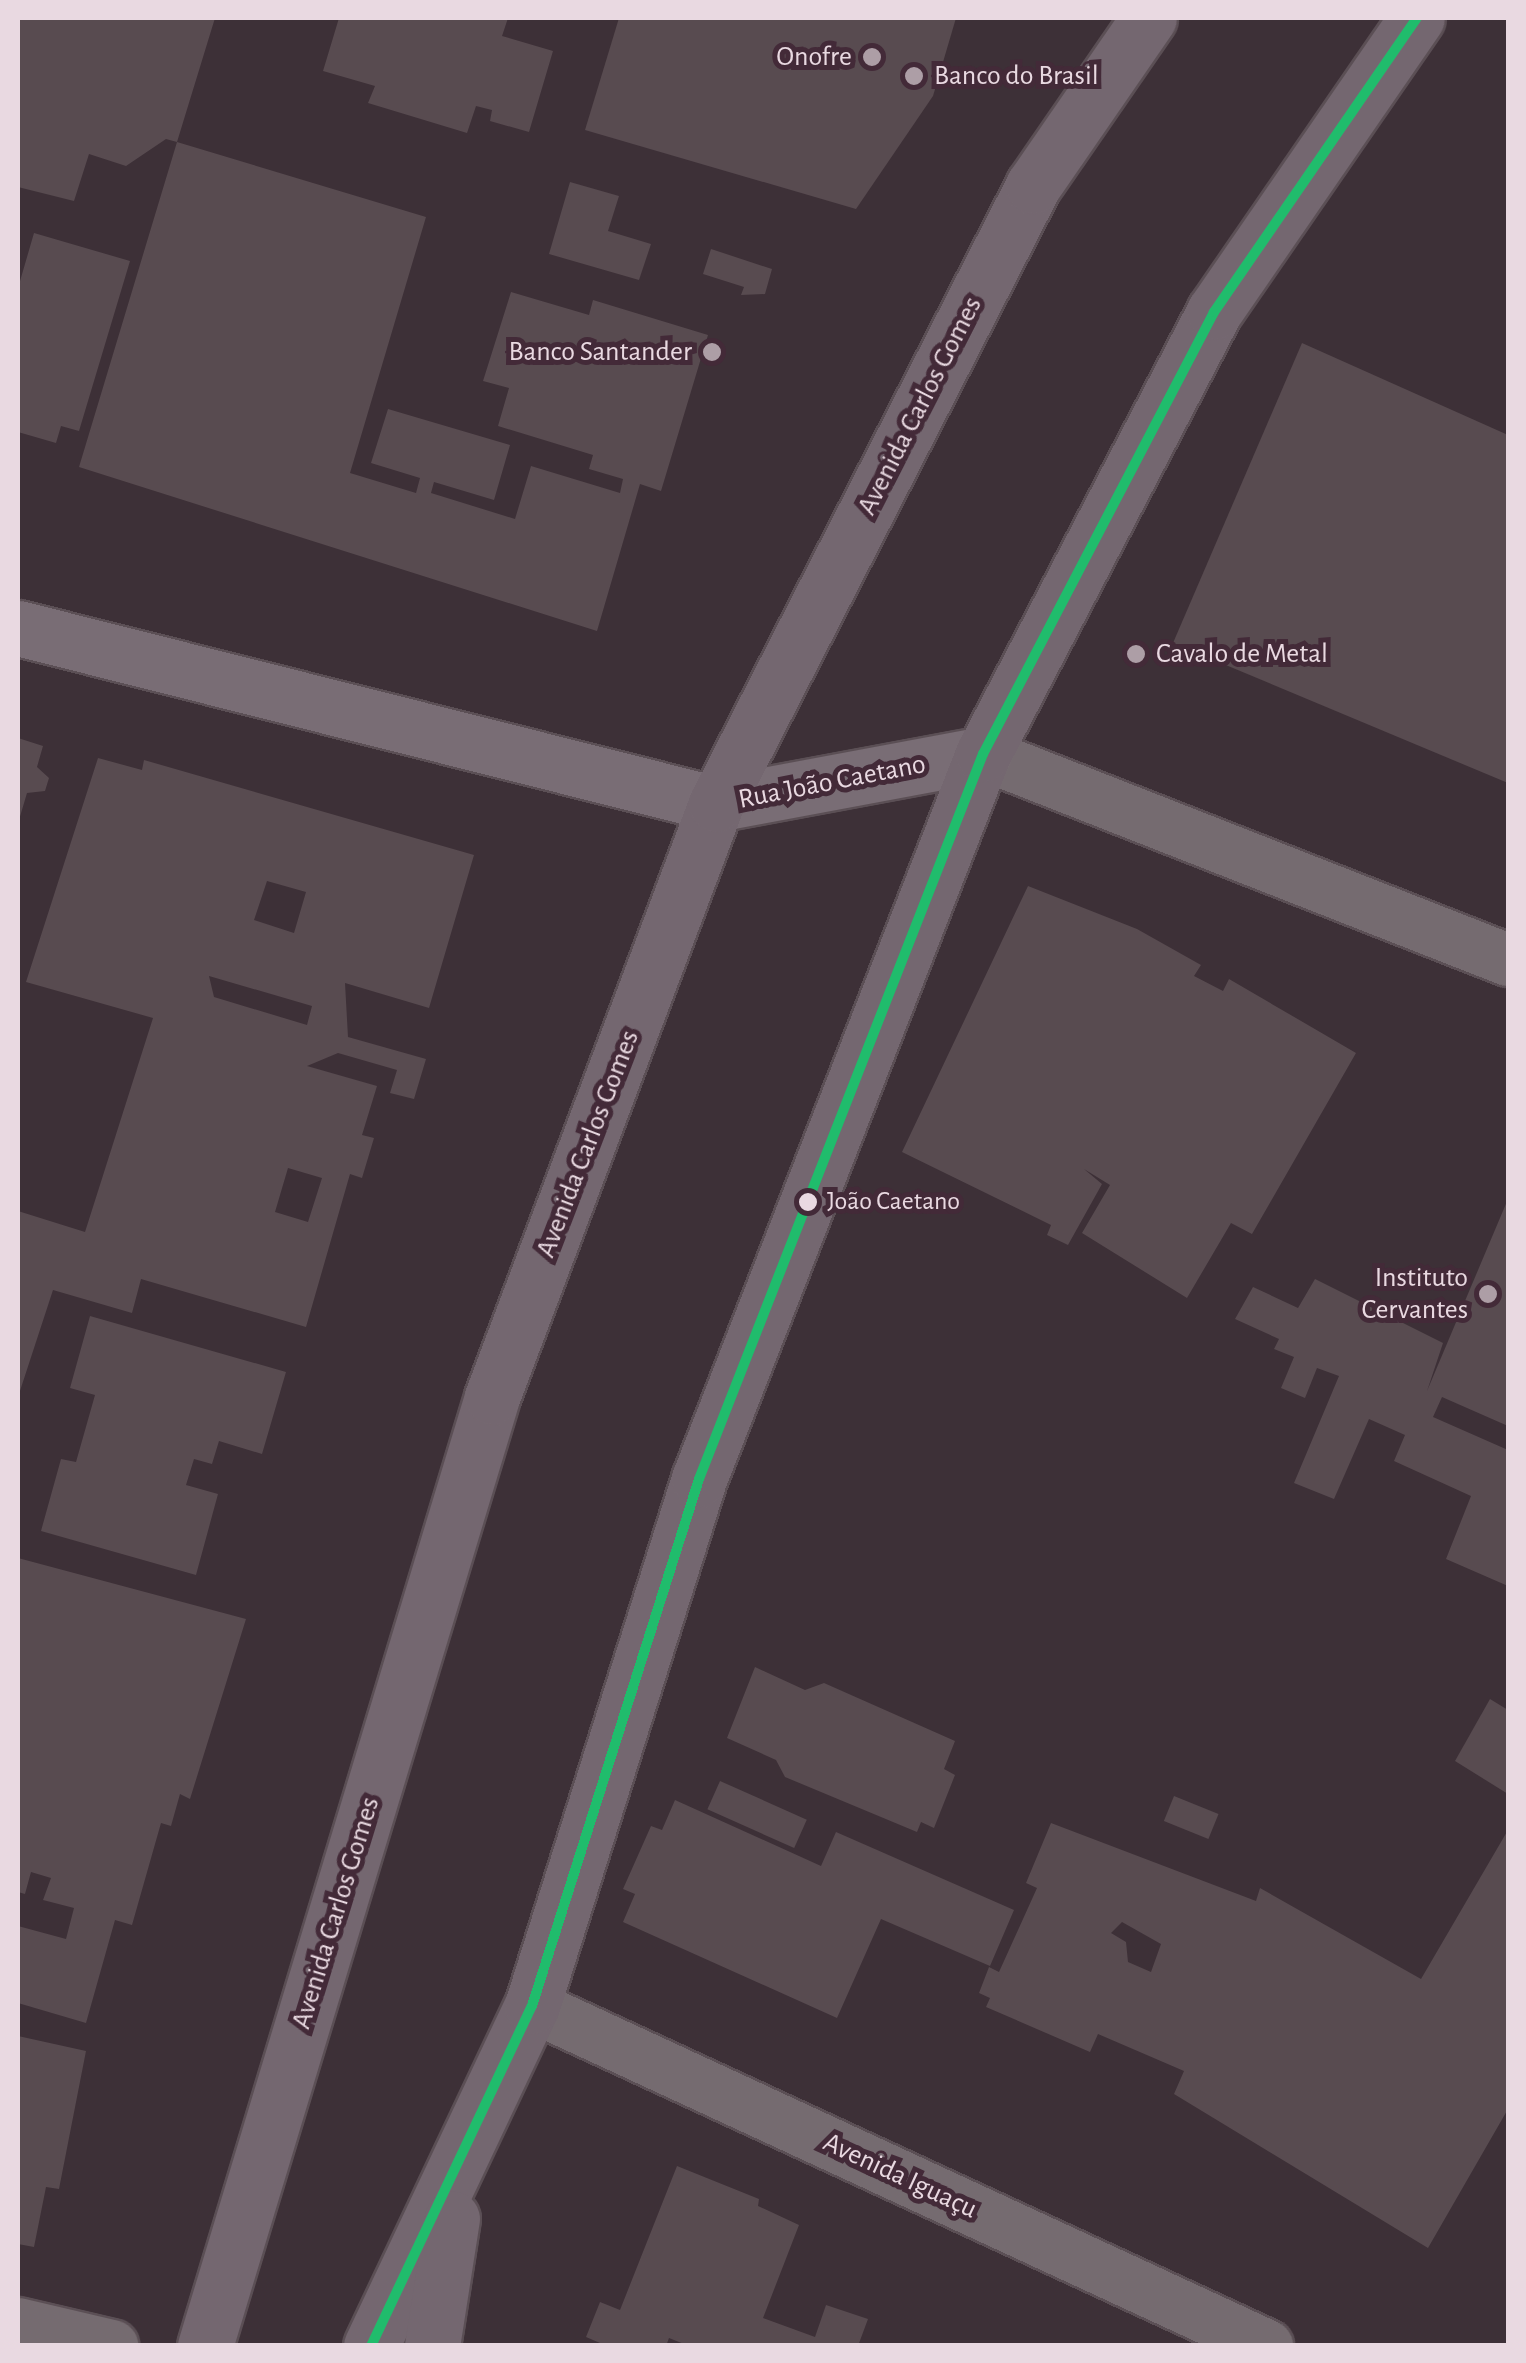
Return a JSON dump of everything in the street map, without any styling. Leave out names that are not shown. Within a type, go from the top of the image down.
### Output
[{"type":"main road","name":"Avenida Carlos Gomes","points":[[205,2346],[492,1397],[716,804],[1033,186],[1150,18]]},
{"type":"main road","points":[[371,2346],[532,2006],[698,1479],[983,754],[1214,312],[1417,18]]},
{"type":"main road","points":[[432,2346],[461,2161]]},
{"type":"street","name":"Rua João Caetano","points":[[18,628],[716,804],[983,754]]},
{"type":"street","points":[[983,754],[1508,960]]},
{"type":"street","name":"Avenida Iguaçu","points":[[532,2006],[1267,2346]]},
{"type":"street","points":[[18,2324],[112,2346]]},
{"type":"building","points":[[18,18],[215,18],[177,142],[166,139],[126,166],[89,154],[74,201],[18,187]]},
{"type":"building","points":[[339,18],[508,18],[502,36],[553,51],[529,132],[490,121],[492,110],[476,106],[467,133],[368,103],[375,86],[323,71]]},
{"type":"building","points":[[619,18],[956,18],[933,96],[856,209],[585,130]]},
{"type":"building","points":[[177,142],[426,217],[350,473],[416,493],[420,478],[371,463],[388,409],[510,445],[494,500],[434,482],[431,493],[515,519],[531,466],[620,493],[623,479],[589,469],[593,455],[498,426],[509,388],[483,381],[511,292],[589,315],[593,300],[708,335],[661,491],[640,484],[597,631],[79,467]]},
{"type":"building","points":[[570,182],[619,196],[608,231],[651,244],[639,280],[549,254]]},
{"type":"building","points":[[34,233],[130,261],[79,431],[61,426],[56,443],[18,432],[18,288]]},
{"type":"building","points":[[711,249],[772,269],[765,294],[741,295],[744,287],[703,274]]},
{"type":"building","points":[[1302,343],[1508,435],[1508,783],[1173,643]]},
{"type":"building","points":[[18,738],[43,746],[37,767],[49,778],[45,791],[27,793],[19,820]]},
{"type":"building","points":[[98,758],[142,770],[144,760],[474,855],[429,1008],[345,983],[348,1037],[426,1059],[414,1099],[390,1093],[397,1070],[338,1053],[307,1066],[377,1086],[362,1135],[374,1138],[362,1178],[350,1174],[306,1327],[141,1279],[132,1313],[53,1290],[18,1397],[18,1211],[85,1232],[153,1018],[26,982]],"holes":[[[267,881],[306,892],[294,933],[254,920]],[[209,976],[312,1006],[307,1025],[214,997]],[[288,1168],[322,1178],[308,1222],[275,1212]]]},
{"type":"building","points":[[1028,886],[1137,929],[1201,965],[1194,976],[1223,991],[1229,979],[1356,1053],[1252,1234],[1231,1223],[1187,1298],[1082,1233],[1110,1185],[1084,1169],[1102,1184],[1068,1245],[1047,1235],[1051,1225],[902,1152]]},
{"type":"building","points":[[1508,1199],[1508,1426],[1442,1397],[1433,1417],[1508,1450],[1508,1586],[1446,1559],[1471,1496],[1394,1461],[1405,1435],[1369,1419],[1334,1499],[1294,1483],[1339,1376],[1317,1368],[1305,1398],[1281,1388],[1294,1357],[1274,1349],[1279,1339],[1235,1319],[1253,1287],[1298,1308],[1315,1279],[1443,1343],[1427,1391]]},
{"type":"building","points":[[90,1316],[286,1372],[262,1454],[219,1441],[212,1464],[194,1459],[186,1485],[218,1494],[196,1575],[41,1531],[61,1459],[76,1462],[95,1395],[70,1388]]},
{"type":"building","points":[[18,1558],[246,1619],[190,1799],[180,1794],[171,1826],[161,1823],[132,1925],[115,1920],[86,2023],[18,2003],[18,1926],[66,1939],[74,1908],[43,1900],[51,1878],[31,1872],[25,1894],[18,1892]]},
{"type":"building","points":[[755,1667],[805,1690],[824,1683],[955,1741],[944,1769],[955,1775],[934,1828],[921,1822],[917,1832],[785,1777],[776,1760],[727,1738]]},
{"type":"building","points":[[1490,1699],[1508,1710],[1508,1794],[1455,1761]]},
{"type":"building","points":[[720,1781],[807,1820],[794,1848],[707,1809]]},
{"type":"building","points":[[1174,1796],[1219,1814],[1208,1839],[1164,1821]]},
{"type":"building","points":[[675,1800],[821,1866],[836,1832],[1014,1910],[990,1966],[881,1919],[837,2018],[623,1922],[635,1894],[623,1889],[651,1826],[662,1830]]},
{"type":"building","points":[[1051,1823],[1256,1901],[1260,1888],[1421,1979],[1508,1830],[1508,2109],[1428,2248],[1174,2094],[1184,2071],[1098,2034],[1090,2052],[986,2007],[990,1998],[979,1993],[989,1967],[999,1972],[1037,1888],[1026,1883]],"holes":[[[1122,1922],[1161,1944],[1151,1972],[1128,1962],[1126,1942],[1111,1933]]]},
{"type":"building","points":[[18,2036],[86,2051],[59,2189],[46,2187],[34,2247],[18,2244]]},
{"type":"building","points":[[677,2166],[759,2199],[758,2206],[799,2225],[763,2318],[815,2337],[826,2305],[868,2319],[858,2346],[689,2346],[669,2338],[666,2346],[607,2346],[586,2337],[600,2302],[620,2310]]},
{"type":"transit line","points":[[371,2346],[532,2006],[699,1479],[983,754],[1214,312],[1417,18]]},
{"type":"place","name":"Onofre","points":[[872,57]]},
{"type":"place","name":"Banco do Brasil","points":[[914,76]]},
{"type":"place","name":"Banco Santander","points":[[712,352]]},
{"type":"place","name":"Cavalo de Metal","points":[[1136,654]]},
{"type":"place","name":"João Caetano","points":[[808,1202]]},
{"type":"place","name":"Instituto Cervantes","points":[[1488,1294]]}]
